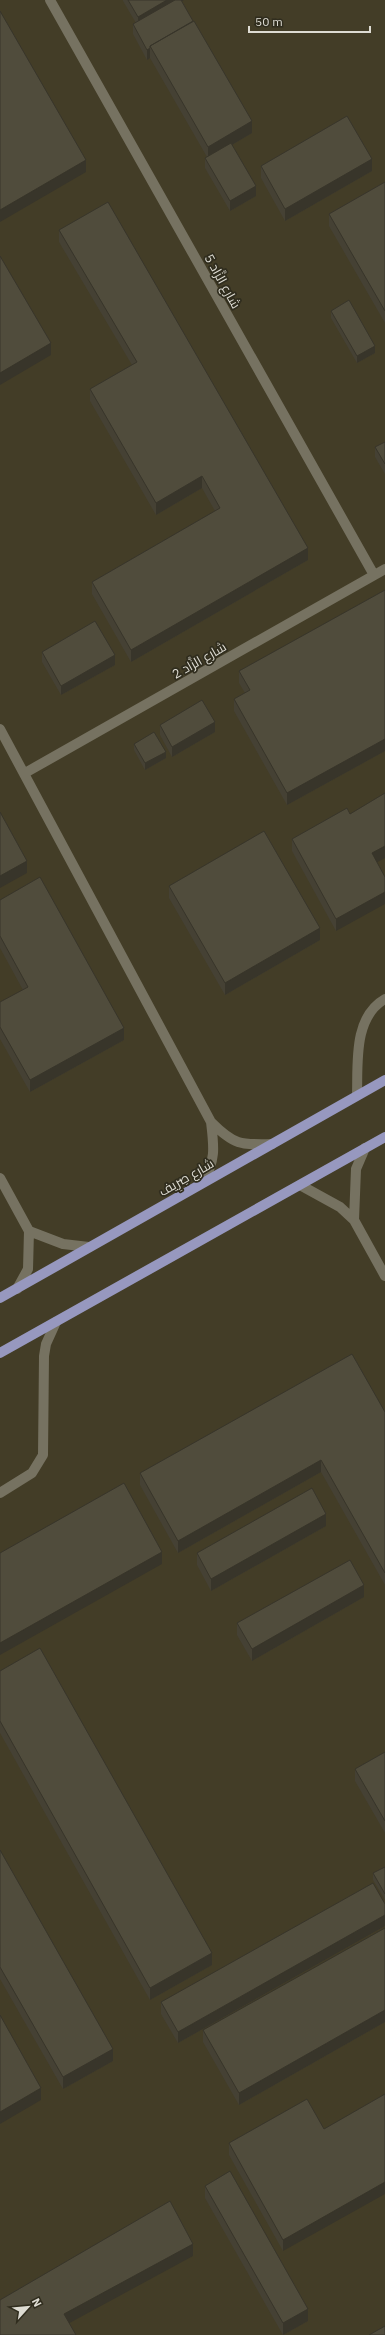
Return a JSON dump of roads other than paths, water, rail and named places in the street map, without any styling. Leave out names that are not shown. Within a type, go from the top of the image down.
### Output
[{"type":"main road","name":"شارع صِرِيف","points":[[0,1298],[385,1080]]},
{"type":"main road","points":[[0,1353],[385,1137]]},
{"type":"street","name":"شارع الزَّاد 5","points":[[50,0],[374,575]]},
{"type":"street","name":"شارع الزَّاد 2","points":[[25,773],[385,569]]},
{"type":"street","points":[[0,729],[25,773],[211,1122],[222,1133],[242,1145],[272,1144]]},
{"type":"street","points":[[357,1096],[359,1044],[366,1019],[385,999]]},
{"type":"street","points":[[203,1182],[212,1167],[214,1146],[211,1122]]},
{"type":"street","points":[[354,1220],[356,1169],[365,1148]]},
{"type":"street","points":[[0,1178],[29,1231],[28,1269],[17,1289]]},
{"type":"street","points":[[300,1185],[330,1200],[354,1220],[385,1276]]},
{"type":"street","points":[[29,1231],[64,1244],[89,1247]]},
{"type":"street","points":[[0,1493],[32,1473],[42,1455],[44,1356],[46,1344],[56,1322]]}]
